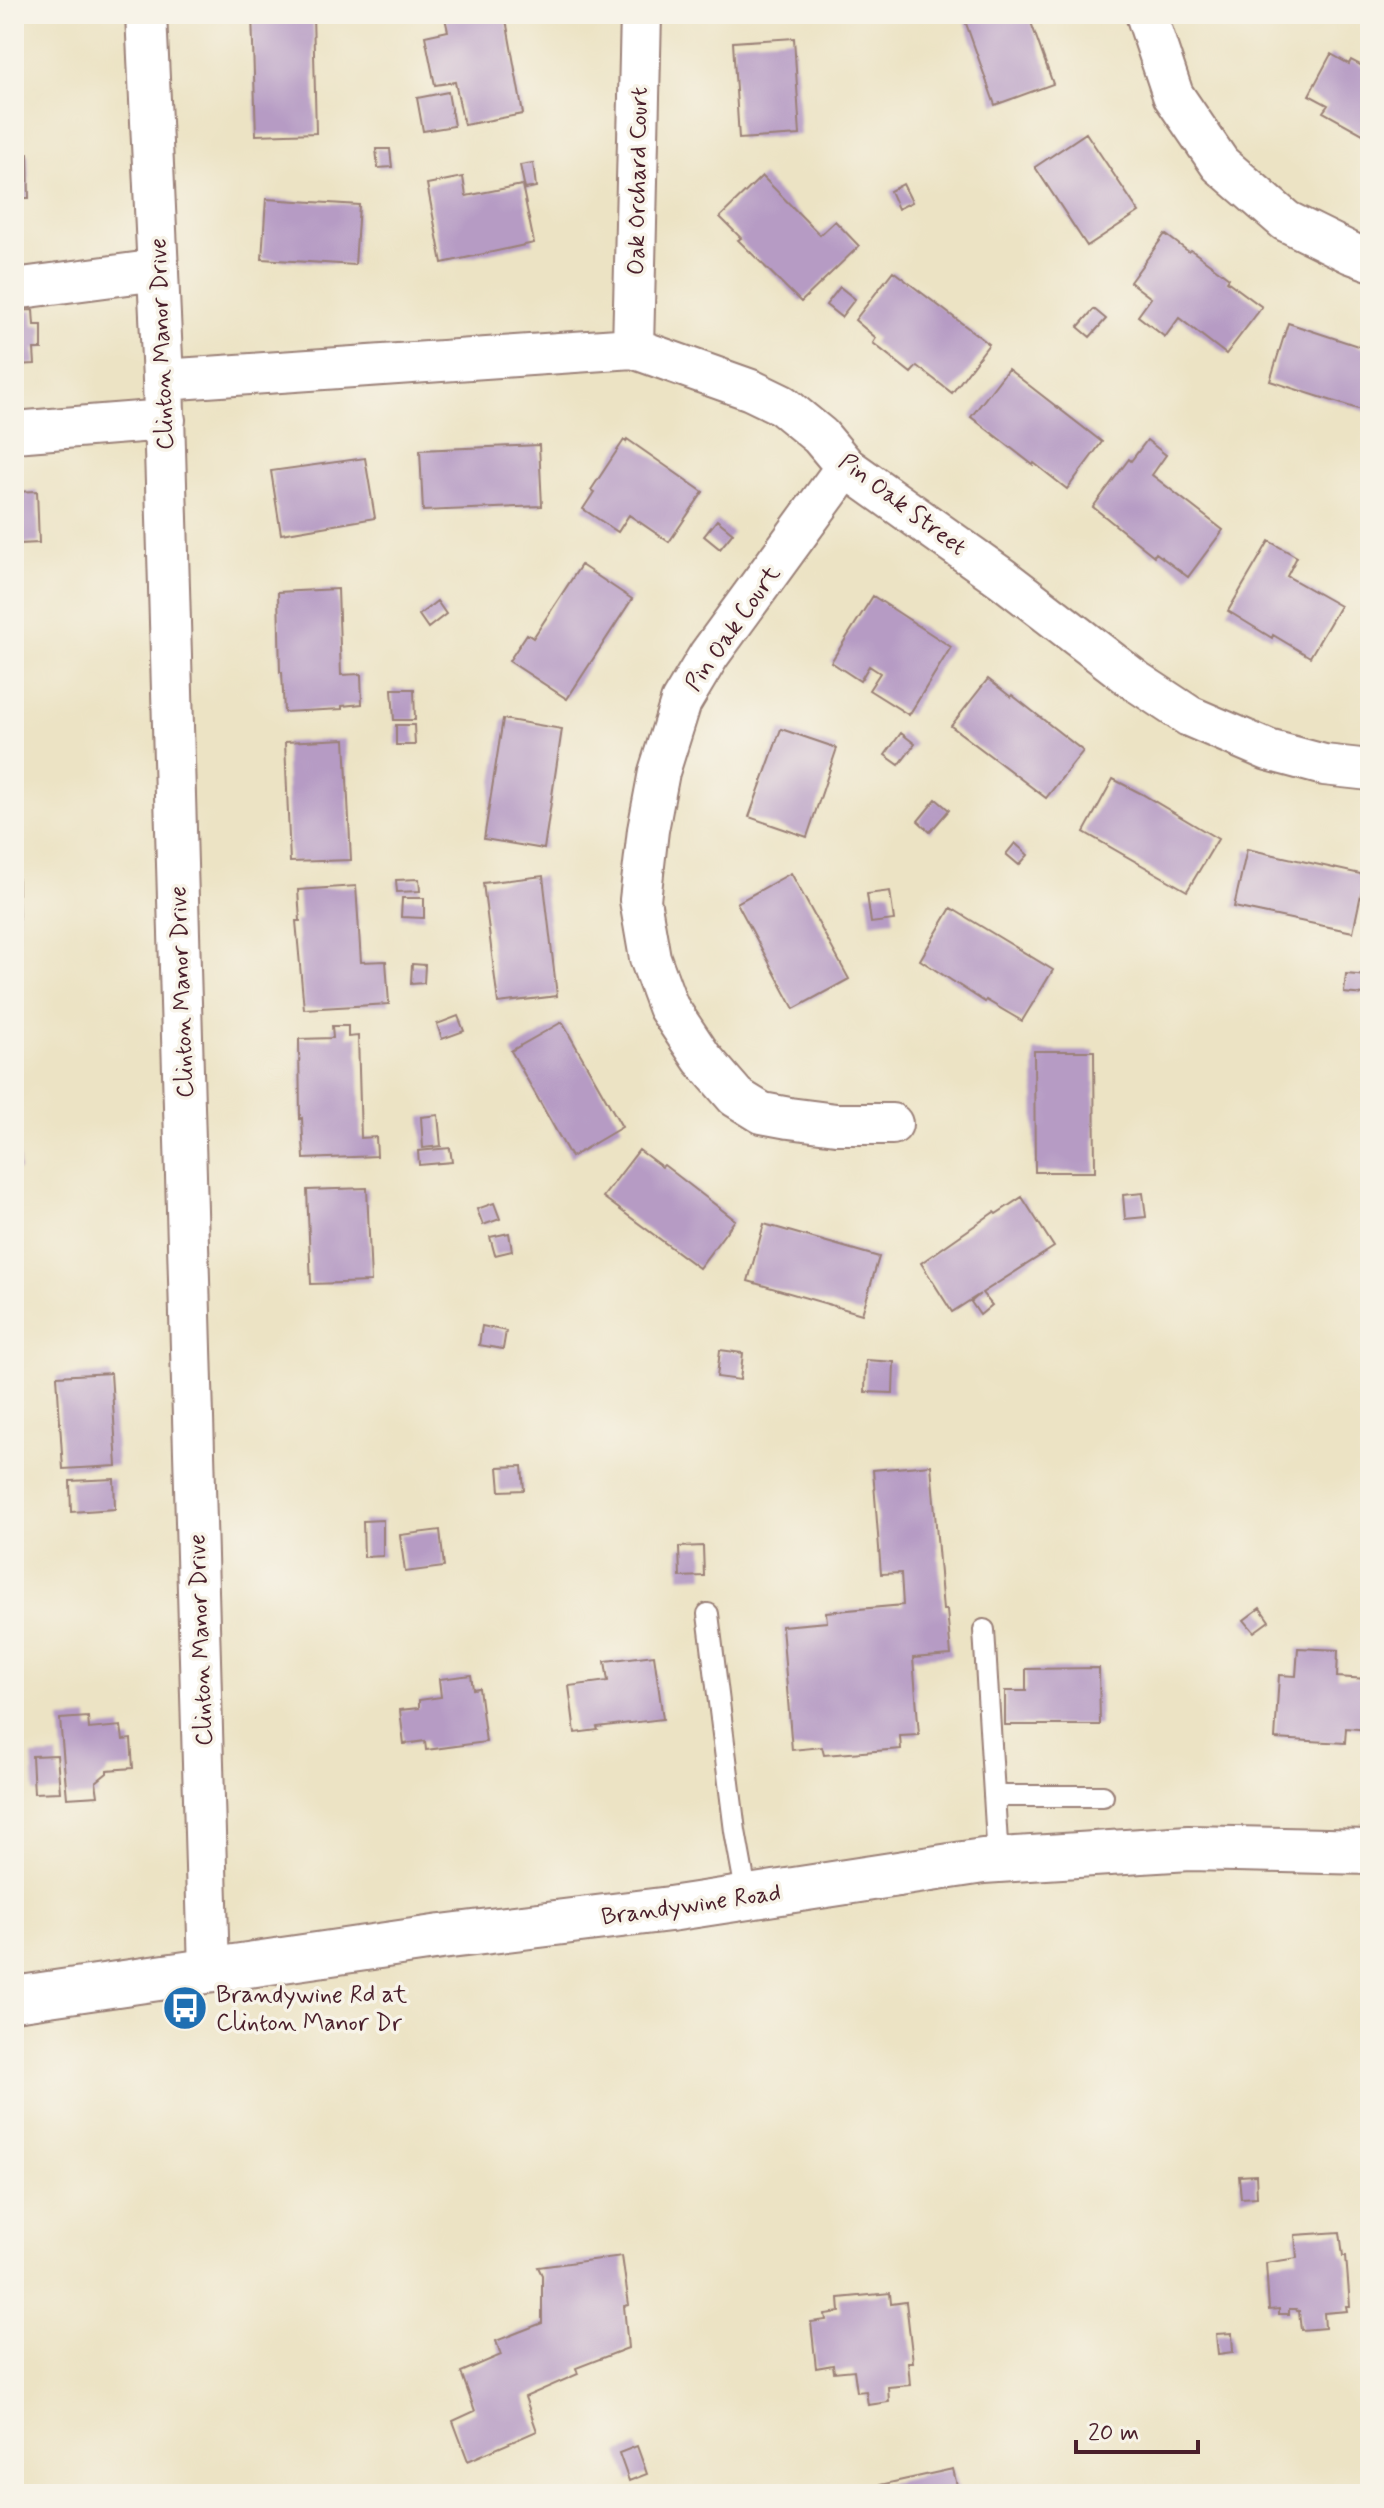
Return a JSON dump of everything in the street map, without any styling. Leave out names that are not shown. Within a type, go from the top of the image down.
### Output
[{"type":"main road","name":"Brandywine Road","points":[[14,1999],[441,1937],[670,1909],[998,1860],[1189,1848],[1370,1852]]},
{"type":"street","name":"Clinton Manor Drive","points":[[146,14],[165,420],[209,1971]]},
{"type":"street","name":"Oak Orchard Court","points":[[633,348],[641,14]]},
{"type":"street","points":[[1146,14],[1173,95],[1220,164],[1286,221],[1370,260]]},
{"type":"street","points":[[14,289],[158,270]]},
{"type":"street","name":"Pin Oak Street","points":[[163,380],[633,348],[751,390],[782,405],[820,436],[846,467],[1002,578],[1136,681],[1189,716],[1268,750],[1324,765],[1370,770]]},
{"type":"street","points":[[14,432],[165,420]]},
{"type":"street","name":"Pin Oak Court","points":[[846,467],[709,655],[681,702],[659,772],[640,900],[650,958],[668,1007],[702,1058],[736,1097],[762,1113],[789,1118],[836,1124],[892,1124]]},
{"type":"lane","points":[[708,1614],[735,1831],[747,1897]]},
{"type":"lane","points":[[984,1630],[998,1860]]},
{"type":"lane","points":[[994,1796],[1103,1796]]},
{"type":"building","points":[[252,14],[313,14],[316,133],[256,135]]},
{"type":"building","points":[[444,14],[505,14],[523,114],[464,125],[455,82],[435,85],[425,36],[448,31]]},
{"type":"building","points":[[1028,14],[1053,84],[995,105],[963,15]]},
{"type":"building","points":[[794,38],[800,135],[739,139],[733,42]]},
{"type":"building","points":[[1331,54],[1349,64],[1351,60],[1370,70],[1370,138],[1323,112],[1328,105],[1309,95]]},
{"type":"building","points":[[448,92],[454,126],[423,131],[417,98]]},
{"type":"building","points":[[1086,133],[1139,212],[1087,246],[1035,167]]},
{"type":"building","points":[[376,149],[390,149],[392,167],[378,168]]},
{"type":"building","points":[[28,154],[29,198],[18,198],[19,232],[14,232],[14,155]]},
{"type":"building","points":[[533,163],[536,187],[525,189],[520,165]]},
{"type":"building","points":[[762,176],[820,235],[835,221],[859,246],[801,302],[738,240],[741,238],[720,217]]},
{"type":"building","points":[[463,177],[466,196],[522,185],[534,243],[442,263],[427,184]]},
{"type":"building","points":[[903,184],[912,202],[898,209],[890,191]]},
{"type":"building","points":[[266,199],[359,205],[355,265],[262,259]]},
{"type":"building","points":[[1165,234],[1229,278],[1227,281],[1262,307],[1226,354],[1179,318],[1165,337],[1138,316],[1151,298],[1130,282]]},
{"type":"building","points":[[893,271],[989,344],[952,393],[917,366],[911,373],[873,343],[876,338],[855,320]]},
{"type":"building","points":[[840,287],[855,299],[841,317],[826,305]]},
{"type":"building","points":[[1094,309],[1106,319],[1090,337],[1078,327]]},
{"type":"building","points":[[33,310],[34,325],[42,325],[42,349],[34,349],[35,364],[14,365],[14,311]]},
{"type":"building","points":[[1288,323],[1370,350],[1370,413],[1270,381]]},
{"type":"building","points":[[1008,369],[1102,442],[1067,489],[971,417]]},
{"type":"building","points":[[627,439],[703,492],[669,542],[629,515],[618,532],[583,509],[594,492],[591,490]]},
{"type":"building","points":[[1147,440],[1166,455],[1152,475],[1223,530],[1188,577],[1156,553],[1154,556],[1093,507]]},
{"type":"building","points":[[539,445],[542,506],[423,511],[420,450]]},
{"type":"building","points":[[365,458],[375,518],[281,534],[271,471]]},
{"type":"building","points":[[37,491],[39,543],[19,544],[19,550],[14,551],[14,492]]},
{"type":"building","points":[[717,520],[733,533],[720,549],[704,536]]},
{"type":"building","points":[[1269,541],[1297,557],[1287,576],[1340,606],[1310,657],[1228,611]]},
{"type":"building","points":[[581,565],[632,599],[567,699],[509,661],[527,634],[533,638]]},
{"type":"building","points":[[338,589],[341,675],[361,674],[362,704],[342,706],[342,709],[284,712],[278,592]]},
{"type":"building","points":[[873,596],[951,647],[909,715],[869,690],[880,673],[869,666],[860,681],[831,662]]},
{"type":"building","points":[[437,601],[446,614],[428,628],[419,615]]},
{"type":"building","points":[[988,679],[1083,751],[1046,798],[951,726]]},
{"type":"building","points":[[392,689],[414,689],[415,720],[394,720]]},
{"type":"building","points":[[503,719],[562,729],[544,849],[484,839]]},
{"type":"building","points":[[14,725],[19,769],[14,770]]},
{"type":"building","points":[[396,725],[414,725],[415,745],[396,745]]},
{"type":"building","points":[[781,729],[837,748],[807,837],[749,817]]},
{"type":"building","points":[[901,733],[915,744],[899,765],[885,755]]},
{"type":"building","points":[[345,739],[351,860],[290,862],[285,742]]},
{"type":"building","points":[[1113,779],[1218,839],[1187,891],[1084,832]]},
{"type":"building","points":[[936,799],[949,810],[930,832],[918,821]]},
{"type":"building","points":[[1015,843],[1028,855],[1019,865],[1006,854]]},
{"type":"building","points":[[14,848],[17,848],[19,939],[14,939]]},
{"type":"building","points":[[1247,849],[1365,875],[1353,932],[1234,907]]},
{"type":"building","points":[[791,873],[849,979],[794,1009],[737,903]]},
{"type":"building","points":[[543,876],[557,996],[498,1003],[483,883]]},
{"type":"building","points":[[419,879],[420,891],[397,892],[396,880]]},
{"type":"building","points":[[356,886],[361,962],[386,961],[389,1004],[304,1009],[296,921],[300,921],[298,890]]},
{"type":"building","points":[[890,891],[894,920],[871,923],[867,894]]},
{"type":"building","points":[[402,898],[424,898],[424,918],[401,917]]},
{"type":"building","points":[[951,908],[1053,970],[1022,1021],[985,1002],[920,960]]},
{"type":"building","points":[[412,964],[425,965],[424,983],[411,984]]},
{"type":"building","points":[[1346,974],[1367,976],[1364,995],[1344,993]]},
{"type":"building","points":[[458,1016],[464,1031],[442,1039],[437,1024]]},
{"type":"building","points":[[562,1022],[622,1127],[571,1157],[511,1051]]},
{"type":"building","points":[[332,1026],[348,1026],[348,1037],[358,1036],[361,1138],[376,1137],[377,1156],[304,1159],[299,1039],[333,1038]]},
{"type":"building","points":[[1034,1051],[1094,1051],[1095,1172],[1035,1172]]},
{"type":"building","points":[[14,1099],[20,1170],[14,1171]]},
{"type":"building","points":[[438,1115],[441,1146],[423,1148],[421,1117]]},
{"type":"building","points":[[450,1148],[452,1162],[419,1165],[418,1151]]},
{"type":"building","points":[[639,1150],[662,1167],[664,1165],[735,1220],[699,1268],[603,1197]]},
{"type":"building","points":[[367,1188],[371,1282],[311,1284],[307,1190]]},
{"type":"building","points":[[1143,1193],[1146,1217],[1125,1219],[1123,1195]]},
{"type":"building","points":[[1022,1197],[1054,1247],[982,1293],[992,1305],[980,1315],[971,1302],[980,1294],[952,1312],[921,1263],[994,1212],[996,1214]]},
{"type":"building","points":[[494,1203],[500,1219],[483,1225],[477,1209]]},
{"type":"building","points":[[764,1224],[879,1257],[862,1314],[748,1281]]},
{"type":"building","points":[[509,1233],[512,1251],[495,1255],[490,1237]]},
{"type":"building","points":[[482,1326],[506,1331],[503,1349],[479,1345]]},
{"type":"building","points":[[720,1350],[743,1353],[740,1380],[717,1377]]},
{"type":"building","points":[[866,1360],[894,1362],[893,1393],[865,1392]]},
{"type":"building","points":[[111,1373],[117,1466],[63,1469],[57,1376]]},
{"type":"building","points":[[931,1465],[943,1610],[947,1610],[951,1655],[913,1658],[919,1735],[900,1736],[901,1749],[824,1755],[822,1747],[792,1750],[782,1626],[827,1622],[826,1612],[903,1605],[901,1573],[881,1574],[873,1470]]},
{"type":"building","points":[[522,1466],[524,1490],[500,1491],[498,1467]]},
{"type":"building","points":[[114,1479],[115,1509],[71,1512],[70,1481]]},
{"type":"building","points":[[383,1520],[383,1556],[364,1557],[363,1521]]},
{"type":"building","points":[[440,1530],[444,1567],[405,1572],[400,1535]]},
{"type":"building","points":[[703,1546],[704,1576],[680,1577],[679,1547]]},
{"type":"building","points":[[1260,1608],[1269,1621],[1254,1632],[1244,1620]]},
{"type":"building","points":[[1298,1648],[1338,1650],[1337,1677],[1367,1679],[1370,1682],[1370,1730],[1346,1728],[1345,1743],[1275,1739],[1279,1675],[1296,1676]]},
{"type":"building","points":[[654,1655],[663,1719],[597,1727],[598,1730],[575,1733],[569,1686],[608,1681],[605,1661]]},
{"type":"building","points":[[1099,1668],[1100,1725],[1005,1725],[1005,1691],[1026,1691],[1026,1669]]},
{"type":"building","points":[[471,1675],[473,1689],[479,1688],[486,1742],[426,1750],[425,1741],[404,1744],[400,1710],[419,1708],[419,1700],[441,1697],[439,1679]]},
{"type":"building","points":[[88,1717],[89,1729],[121,1726],[123,1740],[131,1739],[133,1768],[107,1770],[96,1782],[98,1796],[67,1798],[60,1719]]},
{"type":"building","points":[[57,1755],[60,1792],[34,1793],[32,1756]]},
{"type":"building","points":[[1256,2175],[1257,2197],[1241,2198],[1239,2176]]},
{"type":"building","points":[[1340,2232],[1343,2256],[1346,2256],[1350,2306],[1346,2306],[1347,2311],[1324,2313],[1325,2328],[1301,2330],[1299,2311],[1296,2309],[1289,2309],[1289,2314],[1279,2314],[1279,2309],[1269,2310],[1266,2263],[1297,2258],[1295,2235]]},
{"type":"building","points":[[622,2256],[629,2305],[624,2306],[628,2348],[576,2368],[578,2374],[525,2397],[537,2431],[468,2461],[453,2421],[475,2411],[461,2372],[501,2355],[496,2341],[542,2323],[542,2275],[538,2267]]},
{"type":"building","points":[[890,2293],[891,2304],[906,2302],[913,2362],[908,2362],[910,2385],[888,2387],[889,2402],[868,2405],[866,2391],[857,2392],[854,2370],[834,2372],[833,2365],[816,2368],[811,2322],[826,2320],[825,2314],[840,2312],[839,2298]]},
{"type":"building","points":[[1232,2333],[1233,2352],[1218,2354],[1216,2334]]},
{"type":"building","points":[[637,2446],[647,2474],[629,2481],[619,2453]]},
{"type":"building","points":[[953,2469],[959,2494],[882,2494],[880,2485]]},
{"type":"place","name":"Brandywine Rd at Clinton Manor Dr","points":[[185,2008]]}]
